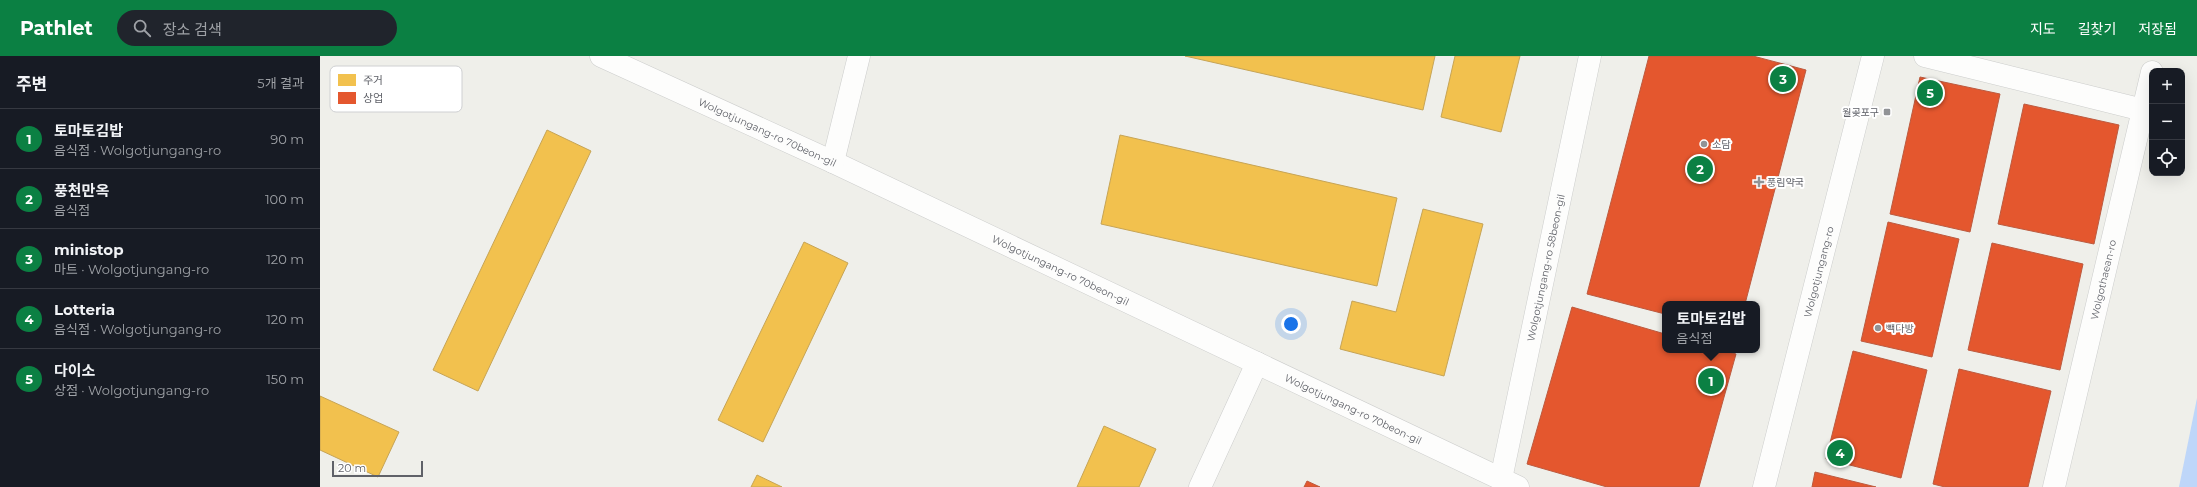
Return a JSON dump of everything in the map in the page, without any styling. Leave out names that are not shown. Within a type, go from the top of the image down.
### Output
[{"type":"street","name":"Wolgotjungang-ro 70beon-gil","points":[[601,56],[833,162],[1509,483]]},
{"type":"street","points":[[833,162],[859,56]]},
{"type":"street","name":"Wolgotjungang-ro 58beon-gil","points":[[1509,483],[1590,56]]},
{"type":"street","name":"Wolgotjungang-ro","points":[[1764,487],[1873,56]]},
{"type":"street","points":[[1925,56],[2143,110]]},
{"type":"street","name":"Wolgothaean-ro","points":[[2153,68],[2156,56]]},
{"type":"street","name":"Wolgothaean-ro","points":[[2054,487],[2149,84]]},
{"type":"street","points":[[1200,487],[1257,363]]},
{"type":"water","points":[[2197,398],[2197,487],[2179,487]]},
{"type":"building: 주거","points":[[1185,56],[1435,56],[1423,110]]},
{"type":"building: 주거","points":[[1455,56],[1520,56],[1501,132],[1441,117]]},
{"type":"building: 주거","points":[[547,130],[591,151],[478,391],[433,370]]},
{"type":"building: 주거","points":[[1120,135],[1397,198],[1377,286],[1101,224]]},
{"type":"building: 주거","points":[[1423,209],[1483,224],[1444,376],[1340,349],[1352,301],[1396,312]]},
{"type":"building: 주거","points":[[804,242],[848,263],[763,442],[718,420]]},
{"type":"building: 주거","points":[[320,396],[399,432],[378,477],[320,450]]},
{"type":"building: 주거","points":[[1104,426],[1156,449],[1139,487],[1077,487]]},
{"type":"building: 주거","points":[[757,475],[782,487],[751,487]]},
{"type":"building: 상업","points":[[1649,56],[1753,56],[1806,70],[1746,301],[1662,301],[1662,313],[1587,294]]},
{"type":"building: 상업","points":[[1920,77],[2000,94],[1970,232],[1890,214]]},
{"type":"building: 상업","points":[[2024,104],[2119,125],[2094,244],[1998,224]]},
{"type":"building: 상업","points":[[1888,222],[1959,239],[1932,357],[1861,341]]},
{"type":"building: 상업","points":[[1992,243],[2083,264],[2060,370],[1968,350]]},
{"type":"building: 상업","points":[[1572,307],[1662,333],[1662,353],[1736,354],[1699,487],[1607,487],[1527,464]]},
{"type":"building: 상업","points":[[1853,351],[1927,370],[1901,478],[1826,459]]},
{"type":"building: 상업","points":[[1959,369],[2051,391],[2028,487],[1945,487],[1933,484]]},
{"type":"building: 상업","points":[[1815,472],[1876,487],[1812,487]]},
{"type":"building: 상업","points":[[1307,481],[1320,487],[1304,487]]},
{"type":"place","name":"ministop","points":[[1783,79]]},
{"type":"place","name":"다이소","points":[[1930,93]]},
{"type":"place","name":"월곶포구","points":[[1887,112]]},
{"type":"place","name":"소담","points":[[1704,144]]},
{"type":"place","name":"풍천만옥","points":[[1700,169]]},
{"type":"place","name":"풍림약국","points":[[1759,182]]},
{"type":"place","name":"빽다방","points":[[1878,328]]},
{"type":"place","name":"토마토김밥","points":[[1711,381]]},
{"type":"place","name":"Lotteria","points":[[1840,453]]}]
